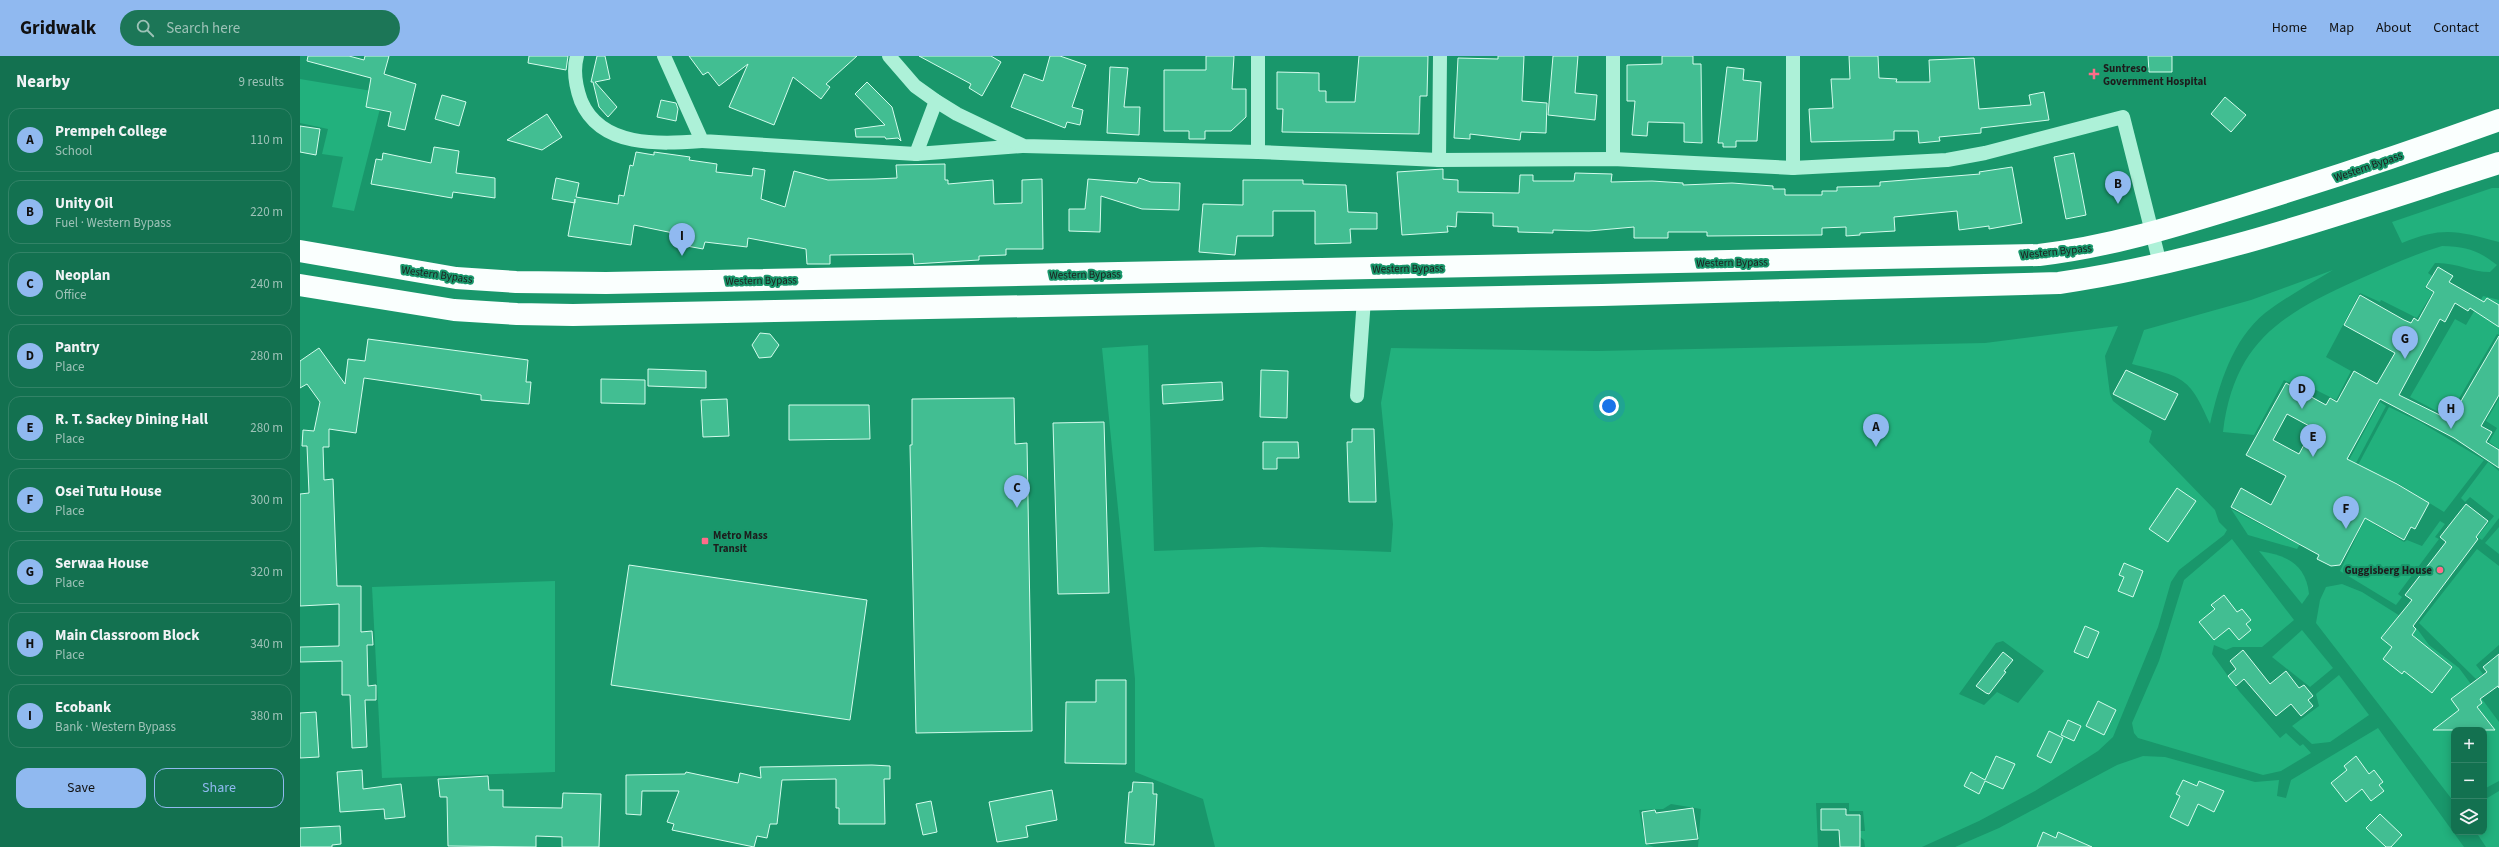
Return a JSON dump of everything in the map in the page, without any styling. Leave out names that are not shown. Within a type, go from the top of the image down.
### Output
[{"type":"highway","name":"Western Bypass","points":[[300,251],[456,278],[536,282],[2039,255],[2081,250],[2152,234],[2344,175],[2499,120]]},
{"type":"highway","points":[[300,285],[454,310],[573,315],[2060,283],[2110,275],[2247,243],[2499,163]]},
{"type":"highway","points":[[536,282],[542,314]]},
{"type":"street","points":[[576,56],[574,64],[577,91],[586,111],[602,128],[626,139],[665,144],[702,140],[916,154],[1024,146],[1258,152],[1439,160],[1613,159],[1793,168],[1947,160],[1985,154],[2123,117],[2160,264]]},
{"type":"street","points":[[664,56],[702,140]]},
{"type":"street","points":[[889,56],[915,86],[936,101],[957,114],[1024,146]]},
{"type":"street","points":[[1258,56],[1258,152]]},
{"type":"street","points":[[1439,160],[1440,56]]},
{"type":"street","points":[[1613,56],[1613,159]]},
{"type":"street","points":[[1793,56],[1793,168]]},
{"type":"street","points":[[916,154],[936,101]]},
{"type":"street","points":[[1357,396],[1364,298]]},
{"type":"green space","points":[[300,79],[384,93],[354,211],[332,207],[343,157],[322,154],[328,129],[300,123]]},
{"type":"green space","points":[[2492,188],[2499,188],[2499,242],[2461,233],[2440,232],[2402,243],[2392,222]]},
{"type":"green space","points":[[2442,246],[2472,250],[2497,265],[2490,272],[2483,272],[2449,264],[2435,263],[2428,273],[2432,276],[2425,288],[2433,292],[2417,318],[2381,300],[2380,302],[2360,293],[2326,357],[2351,371],[2336,400],[2316,390],[2313,394],[2284,380],[2254,435],[2223,432],[2229,401],[2238,376],[2250,354],[2265,336],[2283,320],[2304,306],[2355,281]]},
{"type":"green space","points":[[2333,270],[2265,313],[2244,336],[2228,364],[2210,424],[2196,396],[2182,380],[2162,372],[2132,364],[2144,330],[2251,300]]},
{"type":"green space","points":[[2483,296],[2499,300],[2499,335],[2497,334],[2448,417],[2410,397],[2455,319],[2466,325]]},
{"type":"green space","points":[[2118,326],[2105,356],[2110,394],[2113,401],[2152,431],[2149,442],[2215,510],[2219,522],[2227,530],[2224,535],[2179,570],[2171,582],[2158,627],[2113,737],[2098,751],[2035,791],[1979,821],[1922,847],[1865,847],[1864,840],[1857,835],[1857,831],[1865,831],[1863,811],[1849,811],[1849,803],[1816,803],[1818,847],[1698,847],[1701,809],[1671,804],[1663,809],[1639,810],[1646,844],[1654,847],[1215,847],[1203,799],[1135,772],[1135,679],[1102,348],[1148,345],[1154,551],[1262,547],[1391,552],[1393,524],[1381,403],[1391,348],[1597,351],[1985,343]],"holes":[[[2003,641],[2044,671],[2018,703],[1997,692],[1984,705],[1959,694],[1996,643]]]},
{"type":"green space","points":[[2499,399],[2499,449],[2489,442],[2497,428],[2486,421]]},
{"type":"green space","points":[[2380,402],[2386,406],[2356,463],[2349,460]]},
{"type":"green space","points":[[2389,407],[2420,422],[2484,460],[2444,512],[2397,483],[2358,465]]},
{"type":"green space","points":[[2488,462],[2499,471],[2499,518],[2482,540],[2477,537],[2494,516],[2470,497],[2465,502],[2461,498]]},
{"type":"green space","points":[[2372,504],[2382,509],[2374,524],[2404,542],[2407,540],[2422,546],[2440,521],[2445,524],[2435,537],[2439,539],[2398,594],[2402,597],[2396,605],[2340,571]]},
{"type":"green space","points":[[2231,509],[2298,544],[2311,521],[2314,523],[2297,549],[2248,535]]},
{"type":"green space","points":[[2499,527],[2499,554],[2485,543]]},
{"type":"green space","points":[[2232,539],[2294,620],[2262,647],[2233,647],[2226,650],[2214,645],[2212,654],[2239,691],[2280,738],[2286,733],[2300,746],[2303,744],[2311,753],[2281,771],[2263,775],[2138,738],[2134,733],[2132,723],[2159,661],[2184,580]]},
{"type":"green space","points":[[2477,549],[2499,566],[2499,645],[2476,665],[2483,674],[2476,679],[2419,623]]},
{"type":"green space","points":[[2259,551],[2286,558],[2299,568],[2304,575],[2309,594],[2302,604]]},
{"type":"green space","points":[[555,581],[555,772],[382,778],[372,587]]},
{"type":"green space","points":[[2342,584],[2362,592],[2397,614],[2418,630],[2429,645],[2459,668],[2499,722],[2499,781],[2487,787],[2487,727],[2451,727],[2451,798],[2316,623],[2320,600],[2326,587]]},
{"type":"green space","points":[[2302,630],[2333,668],[2310,687],[2272,657]]},
{"type":"green space","points":[[2339,675],[2369,715],[2330,742],[2312,744],[2292,726],[2319,706],[2316,694]]},
{"type":"green space","points":[[2378,728],[2451,829],[2451,835],[2455,835],[2464,847],[1955,847],[1999,828],[2117,765],[2143,756],[2165,757],[2255,782],[2279,780],[2277,796],[2286,798],[2291,780]]},
{"type":"green space","points":[[2499,791],[2499,847],[2486,847],[2478,835],[2487,835],[2487,798]]},
{"type":"building","points":[[308,56],[349,56],[364,60],[365,56],[389,56],[384,74],[416,84],[405,130],[388,126],[391,112],[366,107],[371,78],[307,61]]},
{"type":"building","points":[[529,56],[568,56],[566,70],[528,63]]},
{"type":"building","points":[[597,56],[605,56],[610,79],[595,82],[617,107],[608,117],[599,107],[593,82],[591,82]]},
{"type":"building","points":[[689,56],[857,56],[826,84],[830,87],[821,99],[793,77],[774,125],[729,107],[748,64],[719,86],[708,72],[703,75]]},
{"type":"building","points":[[919,56],[991,56],[1001,62],[982,96],[969,88],[971,84]]},
{"type":"building","points":[[1050,56],[1060,56],[1086,65],[1072,107],[1083,110],[1080,125],[1067,122],[1065,128],[1011,107],[1024,74],[1043,81]]},
{"type":"building","points":[[1206,56],[1234,56],[1232,89],[1246,89],[1246,117],[1231,131],[1205,131],[1205,139],[1189,139],[1189,131],[1164,131],[1164,70],[1206,70]]},
{"type":"building","points":[[1359,56],[1428,56],[1427,96],[1420,96],[1419,134],[1282,132],[1283,109],[1277,109],[1277,72],[1319,73],[1319,91],[1326,91],[1326,102],[1355,102]]},
{"type":"building","points":[[1498,56],[1524,56],[1522,101],[1547,103],[1546,133],[1521,132],[1520,140],[1470,134],[1470,139],[1454,138],[1458,58],[1498,59]]},
{"type":"building","points":[[1553,56],[1578,56],[1575,93],[1597,95],[1595,120],[1548,115]]},
{"type":"building","points":[[1662,56],[1693,56],[1693,64],[1701,64],[1702,143],[1684,142],[1684,123],[1648,122],[1647,136],[1632,135],[1635,101],[1627,101],[1627,65],[1662,64]]},
{"type":"building","points":[[1849,56],[1878,56],[1879,78],[1897,79],[1896,82],[1930,82],[1929,60],[1974,58],[1979,109],[2031,105],[2029,95],[2044,92],[2049,120],[1981,128],[1981,133],[1939,137],[1940,141],[1919,143],[1918,131],[1894,131],[1894,140],[1811,142],[1809,109],[1833,108],[1831,79],[1850,79]]},
{"type":"building","points":[[2148,56],[2172,56],[2172,72],[2149,72]]},
{"type":"building","points":[[1110,67],[1128,68],[1124,107],[1140,107],[1139,135],[1107,133]]},
{"type":"building","points":[[1727,67],[1744,69],[1743,80],[1761,82],[1757,141],[1736,141],[1736,147],[1723,147],[1723,143],[1718,143]]},
{"type":"building","points":[[867,82],[892,107],[901,141],[898,138],[886,139],[885,137],[856,137],[855,129],[885,125],[855,94]]},
{"type":"building","points":[[442,95],[466,102],[459,126],[435,119]]},
{"type":"building","points":[[2225,97],[2246,115],[2231,132],[2211,114]]},
{"type":"building","points":[[661,100],[676,103],[678,109],[676,121],[657,117]]},
{"type":"building","points":[[547,114],[562,137],[542,150],[507,140]]},
{"type":"building","points":[[300,126],[320,129],[316,155],[300,152]]},
{"type":"building","points":[[434,147],[459,151],[456,173],[495,178],[495,198],[453,192],[452,198],[371,184],[376,159],[382,160],[383,153],[431,163]]},
{"type":"building","points":[[636,152],[654,155],[654,152],[690,157],[689,160],[717,164],[716,172],[752,176],[753,168],[765,170],[761,199],[785,207],[794,171],[828,180],[897,178],[896,165],[945,164],[945,180],[948,180],[948,184],[993,180],[994,204],[1022,203],[1022,180],[1042,179],[1043,249],[1006,249],[1006,255],[979,256],[979,260],[914,264],[913,254],[830,255],[830,264],[807,264],[806,249],[748,238],[747,247],[705,242],[703,249],[676,244],[678,234],[634,225],[631,245],[568,236],[574,203],[552,199],[556,178],[579,183],[576,197],[618,204],[619,195],[624,196],[630,165],[633,166]]},
{"type":"building","points":[[2074,153],[2086,215],[2066,219],[2054,157]]},
{"type":"building","points":[[2012,167],[2022,223],[1989,229],[1989,226],[1959,230],[1957,211],[1894,217],[1895,231],[1860,233],[1860,235],[1846,236],[1846,227],[1822,228],[1822,235],[1707,236],[1707,232],[1668,232],[1668,238],[1634,238],[1634,227],[1589,231],[1553,230],[1553,233],[1518,232],[1518,227],[1493,226],[1493,213],[1457,212],[1456,227],[1447,226],[1448,232],[1402,235],[1397,172],[1443,169],[1443,179],[1458,180],[1458,192],[1519,193],[1520,175],[1533,175],[1533,181],[1574,181],[1575,173],[1612,174],[1611,182],[1652,181],[1683,183],[1683,185],[1732,183],[1773,186],[1773,189],[1785,189],[1785,195],[1822,195],[1822,191],[1837,191],[1837,187],[1880,186],[1880,182],[1980,174],[1979,172]]},
{"type":"building","points":[[1139,178],[1151,182],[1180,183],[1179,210],[1142,209],[1101,196],[1100,232],[1069,231],[1069,209],[1085,209],[1088,179],[1137,183]]},
{"type":"building","points":[[1243,180],[1303,180],[1303,184],[1346,185],[1348,212],[1377,213],[1377,229],[1350,229],[1351,243],[1315,244],[1315,211],[1273,211],[1273,236],[1237,236],[1235,255],[1199,252],[1203,204],[1243,205]]},
{"type":"building","points":[[2438,267],[2453,276],[2449,282],[2484,302],[2487,298],[2499,305],[2499,327],[2470,308],[2468,311],[2455,303],[2445,322],[2440,319],[2399,395],[2450,420],[2499,336],[2499,395],[2481,426],[2492,432],[2486,442],[2499,450],[2499,468],[2454,438],[2380,399],[2347,459],[2397,484],[2429,503],[2415,529],[2411,527],[2404,540],[2365,518],[2340,565],[2331,566],[2317,559],[2319,555],[2231,507],[2241,488],[2271,505],[2286,476],[2246,455],[2286,383],[2326,405],[2330,398],[2337,402],[2354,371],[2377,384],[2395,353],[2344,325],[2360,295],[2411,323],[2414,318],[2418,321],[2434,292],[2426,287]],"holes":[[[2287,414],[2313,428],[2299,454],[2273,440]]]},
{"type":"building","points":[[760,333],[770,334],[779,345],[771,357],[759,358],[752,345]]},
{"type":"building","points":[[368,339],[528,360],[526,382],[531,382],[529,404],[481,400],[481,395],[364,378],[356,433],[329,429],[329,447],[323,447],[324,480],[333,479],[337,586],[361,586],[361,632],[372,631],[373,645],[367,645],[368,686],[376,685],[376,700],[365,700],[367,747],[352,748],[350,695],[342,695],[342,661],[300,662],[300,647],[339,646],[339,604],[300,606],[300,494],[309,493],[307,446],[302,446],[303,430],[314,431],[320,402],[307,384],[300,388],[300,361],[319,348],[345,384],[348,359],[365,361]]},
{"type":"building","points":[[648,369],[706,371],[706,388],[648,386]]},
{"type":"building","points":[[1261,370],[1288,371],[1287,418],[1260,417]]},
{"type":"building","points":[[2126,370],[2178,394],[2165,420],[2113,394]]},
{"type":"building","points":[[601,379],[645,380],[645,404],[601,403]]},
{"type":"building","points":[[1222,382],[1223,400],[1163,404],[1162,385]]},
{"type":"building","points":[[1014,398],[1015,444],[1027,443],[1032,731],[916,733],[910,445],[912,445],[912,399]]},
{"type":"building","points":[[727,399],[729,436],[703,437],[701,400]]},
{"type":"building","points":[[789,405],[869,405],[870,439],[789,440]]},
{"type":"building","points":[[1104,422],[1109,593],[1058,594],[1053,423]]},
{"type":"building","points":[[1352,429],[1374,429],[1376,502],[1349,502],[1347,442],[1352,442]]},
{"type":"building","points":[[1263,442],[1298,442],[1299,458],[1277,458],[1277,469],[1263,469]]},
{"type":"building","points":[[2177,488],[2196,501],[2168,542],[2149,529]]},
{"type":"building","points":[[2466,504],[2488,521],[2476,537],[2478,539],[2413,626],[2416,629],[2412,635],[2452,667],[2432,693],[2404,671],[2402,674],[2383,659],[2392,647],[2381,638],[2412,600],[2405,595],[2446,542],[2440,537]]},
{"type":"building","points":[[2124,563],[2143,571],[2133,597],[2118,591],[2124,577],[2119,575]]},
{"type":"building","points":[[629,565],[867,600],[850,720],[611,685]]},
{"type":"building","points":[[2224,595],[2237,612],[2242,609],[2251,620],[2246,624],[2251,630],[2239,640],[2229,628],[2214,640],[2199,622],[2215,609],[2211,605]]},
{"type":"building","points":[[2085,626],[2099,632],[2088,658],[2074,652]]},
{"type":"building","points":[[2243,650],[2270,684],[2286,671],[2299,688],[2304,685],[2313,696],[2308,700],[2313,706],[2301,716],[2291,704],[2276,716],[2244,679],[2236,686],[2228,676],[2236,669],[2230,661]]},
{"type":"building","points":[[2003,652],[2013,660],[2004,671],[2006,672],[1989,694],[1986,693],[1976,686]]},
{"type":"building","points":[[2499,654],[2499,688],[2498,686],[2480,699],[2482,703],[2477,707],[2495,730],[2487,730],[2487,727],[2451,727],[2451,730],[2433,730],[2459,710],[2451,699],[2487,672],[2483,667]]},
{"type":"building","points":[[1096,680],[1126,680],[1126,764],[1065,763],[1066,702],[1096,702]]},
{"type":"building","points":[[2098,701],[2116,710],[2104,735],[2086,726]]},
{"type":"building","points":[[316,712],[319,757],[300,758],[300,713]]},
{"type":"building","points":[[2068,720],[2081,726],[2074,741],[2061,735]]},
{"type":"building","points":[[2049,731],[2063,738],[2051,763],[2037,756]]},
{"type":"building","points":[[1996,756],[2015,764],[2003,789],[1985,781],[1979,794],[1964,786],[1971,772],[1985,780]]},
{"type":"building","points":[[2356,756],[2369,774],[2374,770],[2383,782],[2379,785],[2384,791],[2371,801],[2362,789],[2346,802],[2331,783],[2347,770],[2344,766]]},
{"type":"building","points":[[890,766],[890,779],[884,779],[885,824],[839,824],[839,808],[836,808],[836,779],[782,780],[777,824],[770,824],[767,838],[757,836],[754,847],[672,830],[674,824],[667,822],[679,791],[642,791],[641,815],[626,814],[626,775],[685,774],[686,772],[738,783],[740,773],[761,778],[760,767]]},
{"type":"building","points":[[362,770],[363,789],[401,784],[405,817],[385,819],[384,809],[340,812],[337,772]]},
{"type":"building","points":[[488,776],[489,790],[503,790],[503,807],[562,808],[563,793],[601,794],[599,847],[562,847],[562,837],[536,836],[536,847],[448,846],[447,797],[440,797],[438,779]]},
{"type":"building","points":[[2183,780],[2197,786],[2199,781],[2224,791],[2214,812],[2198,804],[2188,826],[2170,817],[2180,796],[2176,794]]},
{"type":"building","points":[[1133,782],[1153,783],[1153,794],[1157,794],[1154,845],[1125,843],[1129,792],[1132,792]]},
{"type":"building","points":[[1052,790],[1057,820],[1026,826],[1028,837],[997,842],[989,802]]},
{"type":"building","points":[[931,801],[937,832],[923,835],[916,804]]},
{"type":"building","points":[[1693,808],[1698,839],[1646,844],[1642,812],[1655,810],[1656,813]]},
{"type":"building","points":[[1821,809],[1846,809],[1846,815],[1860,815],[1860,847],[1840,847],[1839,830],[1821,830]]},
{"type":"building","points":[[2380,814],[2402,835],[2391,847],[2386,847],[2366,828]]},
{"type":"building","points":[[340,826],[341,844],[332,845],[332,847],[300,847],[300,828]]},
{"type":"building","points":[[2043,832],[2056,838],[2058,832],[2092,847],[2037,847]]},
{"type":"place","name":"Suntreso Government Hospital","points":[[2094,74]]},
{"type":"place","name":"Unity Oil","points":[[2118,204]]},
{"type":"place","name":"Ecobank","points":[[682,256]]},
{"type":"place","name":"Serwaa House","points":[[2405,359]]},
{"type":"place","name":"Pantry","points":[[2302,409]]},
{"type":"place","name":"Main Classroom Block","points":[[2451,429]]},
{"type":"place","name":"Prempeh College","points":[[1876,447]]},
{"type":"place","name":"R. T. Sackey Dining Hall","points":[[2313,457]]},
{"type":"place","name":"Neoplan","points":[[1017,508]]},
{"type":"place","name":"Osei Tutu House","points":[[2346,529]]},
{"type":"place","name":"Metro Mass Transit","points":[[705,541]]},
{"type":"place","name":"Guggisberg House","points":[[2440,570]]}]
